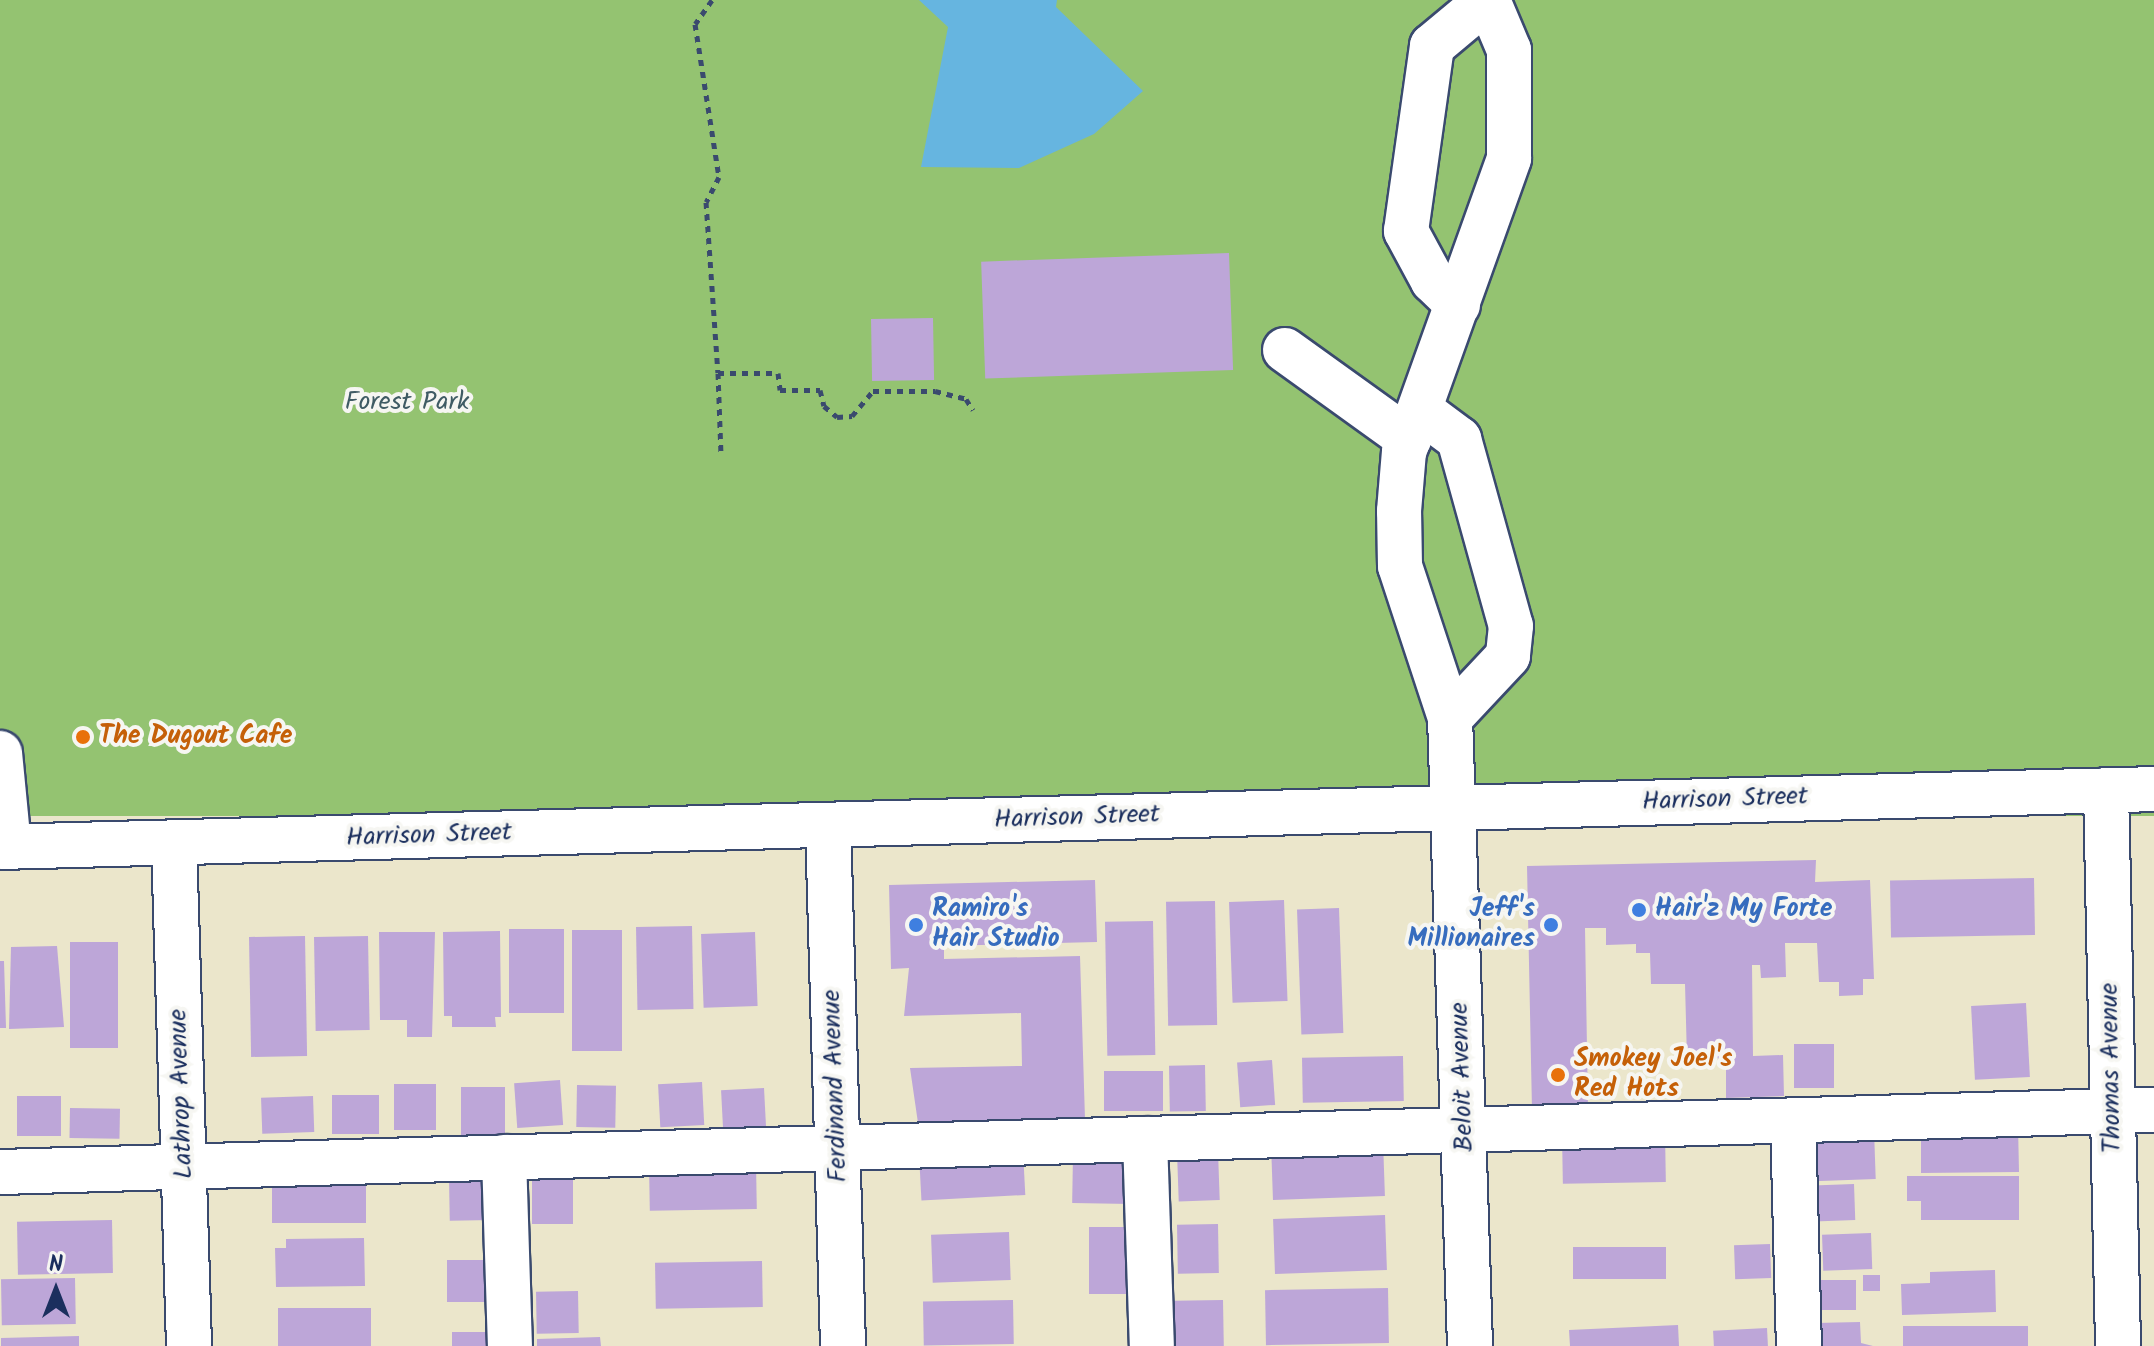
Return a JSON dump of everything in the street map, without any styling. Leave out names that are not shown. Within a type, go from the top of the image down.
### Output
[{"type":"street","name":"Beloit Avenue","points":[[1470,1346],[1450,718],[1400,566],[1399,511],[1415,425],[1509,158],[1509,50],[1488,0]]},
{"type":"street","points":[[1458,305],[1433,281],[1406,231],[1432,46],[1488,0]]},
{"type":"street","points":[[1285,350],[1415,425],[1459,439],[1511,626],[1508,656],[1450,718]]},
{"type":"street","points":[[0,753],[4,847]]},
{"type":"street","name":"Harrison Street","points":[[4,847],[2154,789]]},
{"type":"street","name":"Thomas Avenue","points":[[2106,790],[2133,1111],[2118,1346]]},
{"type":"street","name":"Ferdinand Avenue","points":[[828,825],[843,1346]]},
{"type":"street","name":"Lathrop Avenue","points":[[174,843],[189,1346]]},
{"type":"street","points":[[0,1172],[2133,1111]]},
{"type":"street","points":[[1793,1120],[1799,1346]]},
{"type":"street","points":[[1145,1139],[1152,1346]]},
{"type":"street","points":[[504,1157],[510,1346]]},
{"type":"path","points":[[712,0],[695,24],[719,177],[706,202],[721,454]]},
{"type":"path","points":[[718,373],[778,373],[780,390],[820,390],[824,406],[837,417],[852,416],[873,391],[935,391],[966,399],[973,410]]},
{"type":"green space","name":"Forest Park","points":[[0,0],[2154,0],[2154,816],[0,816]]},
{"type":"water","points":[[919,0],[1057,0],[1056,7],[1143,91],[1094,134],[1019,168],[921,167],[948,27]]},
{"type":"building","points":[[1229,253],[1233,370],[985,379],[981,262]]},
{"type":"building","points":[[933,318],[934,380],[872,381],[871,319]]},
{"type":"building","points":[[1816,860],[1815,882],[1870,880],[1874,979],[1863,979],[1863,995],[1839,996],[1839,982],[1819,982],[1817,943],[1785,943],[1786,977],[1761,978],[1760,965],[1752,965],[1753,1056],[1783,1055],[1784,1096],[1726,1098],[1726,1058],[1687,1059],[1685,984],[1651,984],[1650,953],[1636,953],[1636,944],[1606,945],[1606,928],[1585,928],[1588,1109],[1532,1110],[1527,866]]},
{"type":"building","points":[[2034,878],[2035,935],[1891,938],[1890,881]]},
{"type":"building","points":[[1095,880],[1097,942],[944,946],[944,959],[1080,956],[1085,1119],[918,1123],[910,1068],[1022,1066],[1021,1013],[904,1016],[909,968],[891,969],[889,885]]},
{"type":"building","points":[[1284,900],[1288,1001],[1233,1003],[1229,902]]},
{"type":"building","points":[[1215,901],[1217,1025],[1168,1026],[1166,902]]},
{"type":"building","points":[[1339,908],[1343,1033],[1301,1034],[1297,909]]},
{"type":"building","points":[[1153,921],[1155,1055],[1107,1056],[1105,922]]},
{"type":"building","points":[[692,926],[693,1009],[637,1010],[636,927]]},
{"type":"building","points":[[509,929],[564,929],[564,1013],[509,1013]]},
{"type":"building","points":[[572,930],[622,930],[622,1051],[572,1051]]},
{"type":"building","points":[[500,931],[501,1017],[495,1017],[496,1027],[452,1027],[452,1016],[444,1016],[443,932]]},
{"type":"building","points":[[379,932],[435,932],[432,1037],[407,1037],[407,1020],[380,1020]]},
{"type":"building","points":[[755,932],[758,1006],[704,1008],[701,934]]},
{"type":"building","points":[[305,936],[307,1056],[251,1057],[249,937]]},
{"type":"building","points":[[368,936],[370,1030],[316,1031],[314,937]]},
{"type":"building","points":[[70,942],[118,942],[118,1048],[70,1048]]},
{"type":"building","points":[[57,946],[64,1027],[9,1029],[11,947]]},
{"type":"building","points":[[0,961],[4,961],[6,1028],[0,1028]]},
{"type":"building","points":[[2026,1003],[2030,1077],[1975,1080],[1971,1006]]},
{"type":"building","points":[[1794,1044],[1834,1044],[1834,1088],[1794,1088]]},
{"type":"building","points":[[1403,1056],[1404,1101],[1303,1103],[1302,1058]]},
{"type":"building","points":[[1272,1060],[1275,1105],[1240,1107],[1237,1062]]},
{"type":"building","points":[[1205,1065],[1206,1111],[1170,1112],[1169,1066]]},
{"type":"building","points":[[1104,1071],[1163,1071],[1163,1111],[1104,1111]]},
{"type":"building","points":[[560,1080],[563,1125],[517,1128],[514,1083]]},
{"type":"building","points":[[702,1082],[704,1125],[660,1127],[658,1084]]},
{"type":"building","points":[[394,1084],[436,1084],[436,1130],[394,1130]]},
{"type":"building","points":[[577,1085],[616,1086],[615,1128],[576,1127]]},
{"type":"building","points":[[461,1087],[505,1087],[505,1135],[461,1135]]},
{"type":"building","points":[[764,1088],[766,1129],[723,1131],[721,1090]]},
{"type":"building","points":[[332,1095],[379,1095],[379,1134],[332,1134]]},
{"type":"building","points":[[17,1096],[61,1096],[61,1136],[17,1136]]},
{"type":"building","points":[[313,1096],[314,1132],[262,1134],[261,1098]]},
{"type":"building","points":[[70,1108],[120,1109],[119,1139],[69,1138]]},
{"type":"building","points":[[2018,1125],[2019,1172],[1921,1173],[1921,1135]]},
{"type":"building","points":[[1874,1130],[1876,1179],[1814,1181],[1812,1132]]},
{"type":"building","points":[[1665,1133],[1666,1182],[1563,1184],[1562,1135]]},
{"type":"building","points":[[1383,1141],[1385,1196],[1273,1200],[1271,1145]]},
{"type":"building","points":[[1023,1151],[1025,1195],[921,1200],[919,1156]]},
{"type":"building","points":[[1218,1151],[1220,1200],[1179,1201],[1177,1152]]},
{"type":"building","points":[[1073,1155],[1132,1156],[1131,1204],[1072,1203]]},
{"type":"building","points":[[756,1163],[757,1209],[650,1211],[649,1165]]},
{"type":"building","points":[[532,1166],[573,1166],[573,1224],[532,1224]]},
{"type":"building","points":[[272,1174],[366,1174],[366,1223],[272,1223]]},
{"type":"building","points":[[1907,1176],[2019,1176],[2019,1220],[1921,1220],[1921,1201],[1907,1201]]},
{"type":"building","points":[[491,1177],[492,1220],[450,1221],[449,1178]]},
{"type":"building","points":[[1854,1184],[1855,1220],[1814,1221],[1813,1185]]},
{"type":"building","points":[[1385,1215],[1387,1270],[1275,1274],[1273,1219]]},
{"type":"building","points":[[112,1220],[113,1273],[18,1275],[17,1222]]},
{"type":"building","points":[[1218,1224],[1219,1273],[1178,1274],[1177,1225]]},
{"type":"building","points":[[1089,1227],[1133,1227],[1133,1294],[1089,1294]]},
{"type":"building","points":[[1009,1232],[1011,1280],[933,1283],[931,1235]]},
{"type":"building","points":[[1871,1233],[1872,1269],[1823,1271],[1822,1235]]},
{"type":"building","points":[[364,1238],[365,1286],[276,1287],[275,1248],[286,1248],[286,1239]]},
{"type":"building","points":[[1770,1244],[1771,1278],[1735,1279],[1734,1245]]},
{"type":"building","points":[[1573,1247],[1666,1247],[1666,1279],[1573,1279]]},
{"type":"building","points":[[447,1260],[491,1260],[491,1302],[447,1302]]},
{"type":"building","points":[[762,1261],[763,1307],[656,1309],[655,1263]]},
{"type":"building","points":[[1995,1270],[1996,1312],[1902,1315],[1901,1284],[1930,1283],[1930,1272]]},
{"type":"building","points":[[1863,1275],[1880,1275],[1880,1291],[1863,1291]]},
{"type":"building","points":[[75,1278],[76,1324],[2,1325],[1,1279]]},
{"type":"building","points":[[1814,1280],[1856,1280],[1856,1310],[1814,1310]]},
{"type":"building","points":[[1388,1288],[1389,1343],[1266,1345],[1265,1290]]},
{"type":"building","points":[[578,1291],[579,1333],[537,1334],[536,1292]]},
{"type":"building","points":[[1013,1300],[1014,1344],[924,1346],[923,1302]]},
{"type":"building","points":[[1223,1300],[1224,1346],[1175,1346],[1174,1301]]},
{"type":"building","points":[[278,1308],[371,1308],[371,1346],[278,1346]]},
{"type":"building","points":[[1860,1322],[1861,1343],[1873,1346],[1817,1346],[1816,1323]]},
{"type":"building","points":[[1678,1325],[1679,1346],[1570,1346],[1569,1330]]},
{"type":"building","points":[[1903,1326],[2028,1326],[2028,1346],[1903,1346]]},
{"type":"building","points":[[1767,1328],[1768,1346],[1714,1346],[1713,1331]]},
{"type":"building","points":[[452,1332],[494,1332],[494,1346],[452,1346]]},
{"type":"building","points":[[79,1336],[79,1346],[1,1346],[1,1338]]},
{"type":"building","points":[[600,1337],[601,1346],[537,1346],[537,1339]]},
{"type":"place","name":"The Dugout Cafe","points":[[83,737]]},
{"type":"place","name":"Hair'z My Forte","points":[[1639,910]]},
{"type":"place","name":"Ramiro's Hair Studio","points":[[916,925]]},
{"type":"place","name":"Jeff's Millionaires","points":[[1551,925]]},
{"type":"place","name":"Smokey Joel's Red Hots","points":[[1558,1075]]}]
